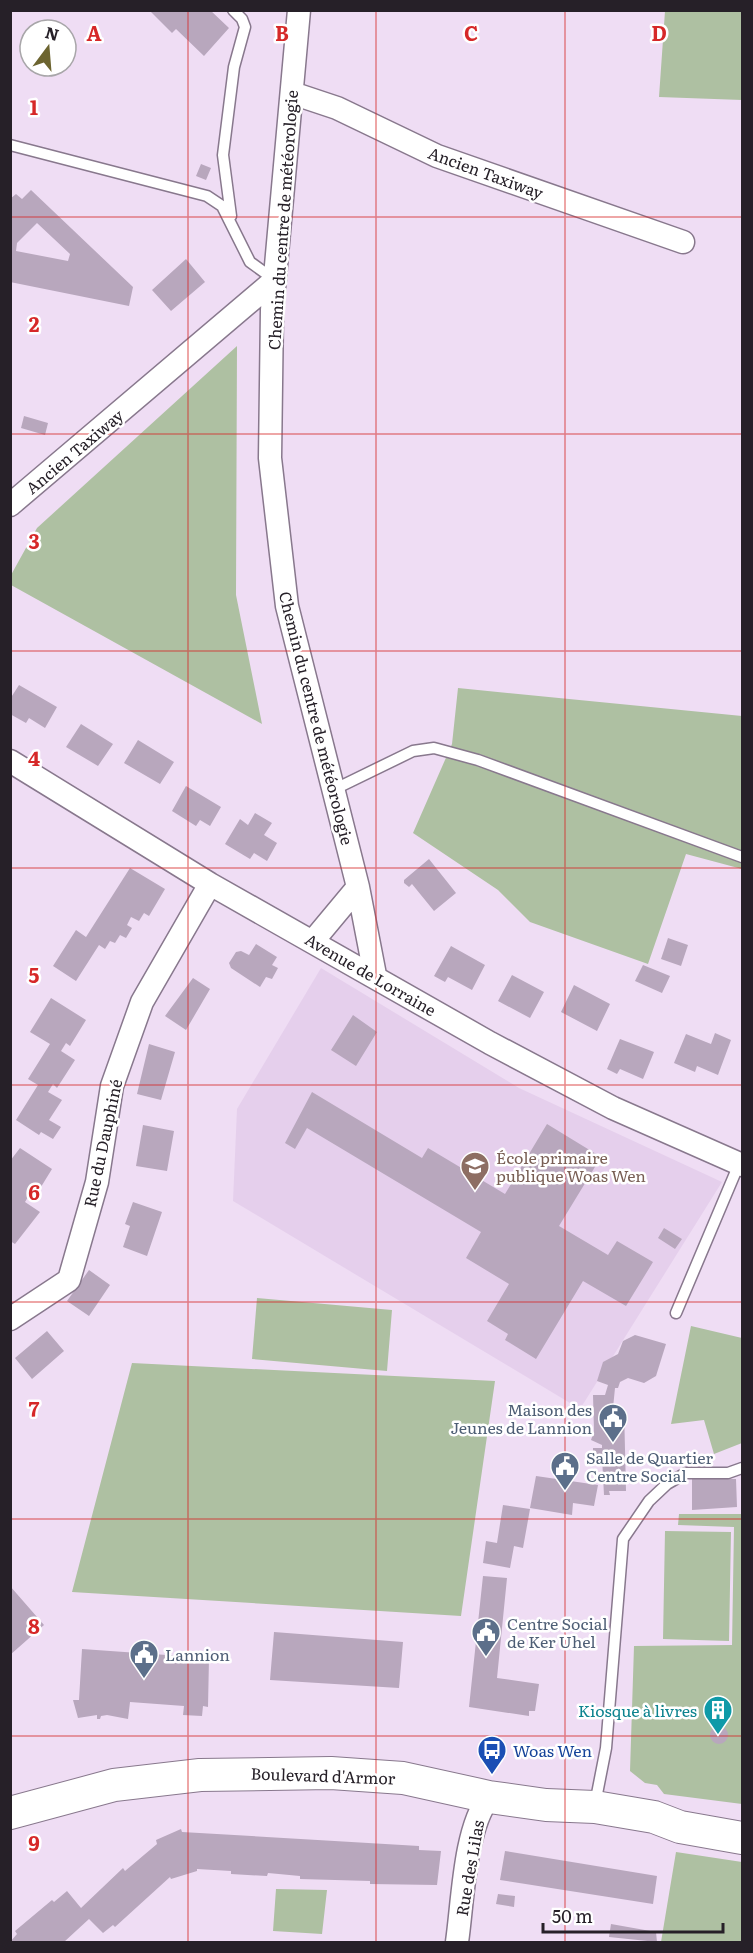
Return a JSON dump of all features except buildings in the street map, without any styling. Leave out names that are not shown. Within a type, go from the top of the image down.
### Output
[{"type":"main road","name":"Boulevard d'Armor","points":[[12,1805],[114,1785],[249,1773],[331,1773],[403,1778],[489,1797],[546,1805],[595,1807],[654,1817],[680,1827],[742,1838]]},
{"type":"street","name":"Chemin du centre de météorologie","points":[[299,10],[275,280],[270,458],[285,594],[358,887],[375,975]]},
{"type":"street","name":"Ancien Taxiway","points":[[292,93],[337,108],[438,156],[683,242]]},
{"type":"street","name":"Ancien Taxiway","points":[[10,504],[275,280]]},
{"type":"street","name":"Avenue de Lorraine","points":[[10,761],[210,884],[375,975],[490,1043],[614,1108],[741,1165]]},
{"type":"street","name":"Rue du Dauphiné","points":[[10,1319],[69,1280],[97,1182],[112,1086],[142,1002],[210,884]]},
{"type":"street","points":[[313,941],[358,887]]},
{"type":"street","name":"Rue des Lilas","points":[[457,1942],[472,1832],[479,1810],[489,1797]]},
{"type":"lane","points":[[232,222],[223,155],[234,68],[245,27],[242,19],[233,10]]},
{"type":"lane","points":[[10,145],[207,196],[222,206],[250,262],[275,280]]},
{"type":"lane","points":[[333,790],[413,751],[434,748],[478,760],[742,857]]},
{"type":"lane","points":[[676,1313],[741,1165]]},
{"type":"lane","points":[[595,1807],[606,1748],[623,1539],[642,1510],[667,1484],[686,1473],[728,1473],[742,1468]]},
{"type":"shaded area","name":"École primaire publique Woas Wen","points":[[321,968],[519,1088],[722,1182],[580,1409],[233,1201],[237,1109]]},
{"type":"green space","points":[[665,11],[742,11],[742,100],[659,97]]},
{"type":"green space","points":[[237,346],[236,595],[262,724],[11,585],[11,575],[37,528]]},
{"type":"green space","points":[[458,688],[742,716],[742,869],[686,854],[648,964],[530,922],[498,890],[413,833],[452,744]]},
{"type":"green space","points":[[257,1298],[392,1310],[387,1371],[252,1359]]},
{"type":"green space","points":[[691,1326],[742,1338],[742,1443],[714,1454],[704,1420],[671,1424]]},
{"type":"green space","points":[[132,1363],[495,1381],[461,1616],[72,1592]]},
{"type":"green space","points":[[679,1514],[742,1514],[742,1804],[664,1794],[657,1785],[645,1783],[630,1771],[634,1646],[732,1645],[734,1527],[678,1525]]},
{"type":"green space","points":[[665,1531],[731,1532],[729,1641],[663,1639]]},
{"type":"green space","points":[[676,1852],[742,1862],[742,1942],[661,1942]]},
{"type":"green space","points":[[276,1889],[327,1890],[322,1934],[273,1931]]},
{"type":"place","name":"École primaire publique Woas Wen","points":[[475,1192]]},
{"type":"place","name":"Maison des Jeunes de Lannion","points":[[613,1444]]},
{"type":"place","name":"Salle de Quartier Centre Social","points":[[565,1492]]},
{"type":"place","name":"Centre Social de Ker Uhel","points":[[486,1658]]},
{"type":"place","name":"Lannion","points":[[144,1680]]},
{"type":"place","name":"Kiosque à livres","points":[[718,1736]]},
{"type":"place","name":"Woas Wen","points":[[492,1776]]}]
